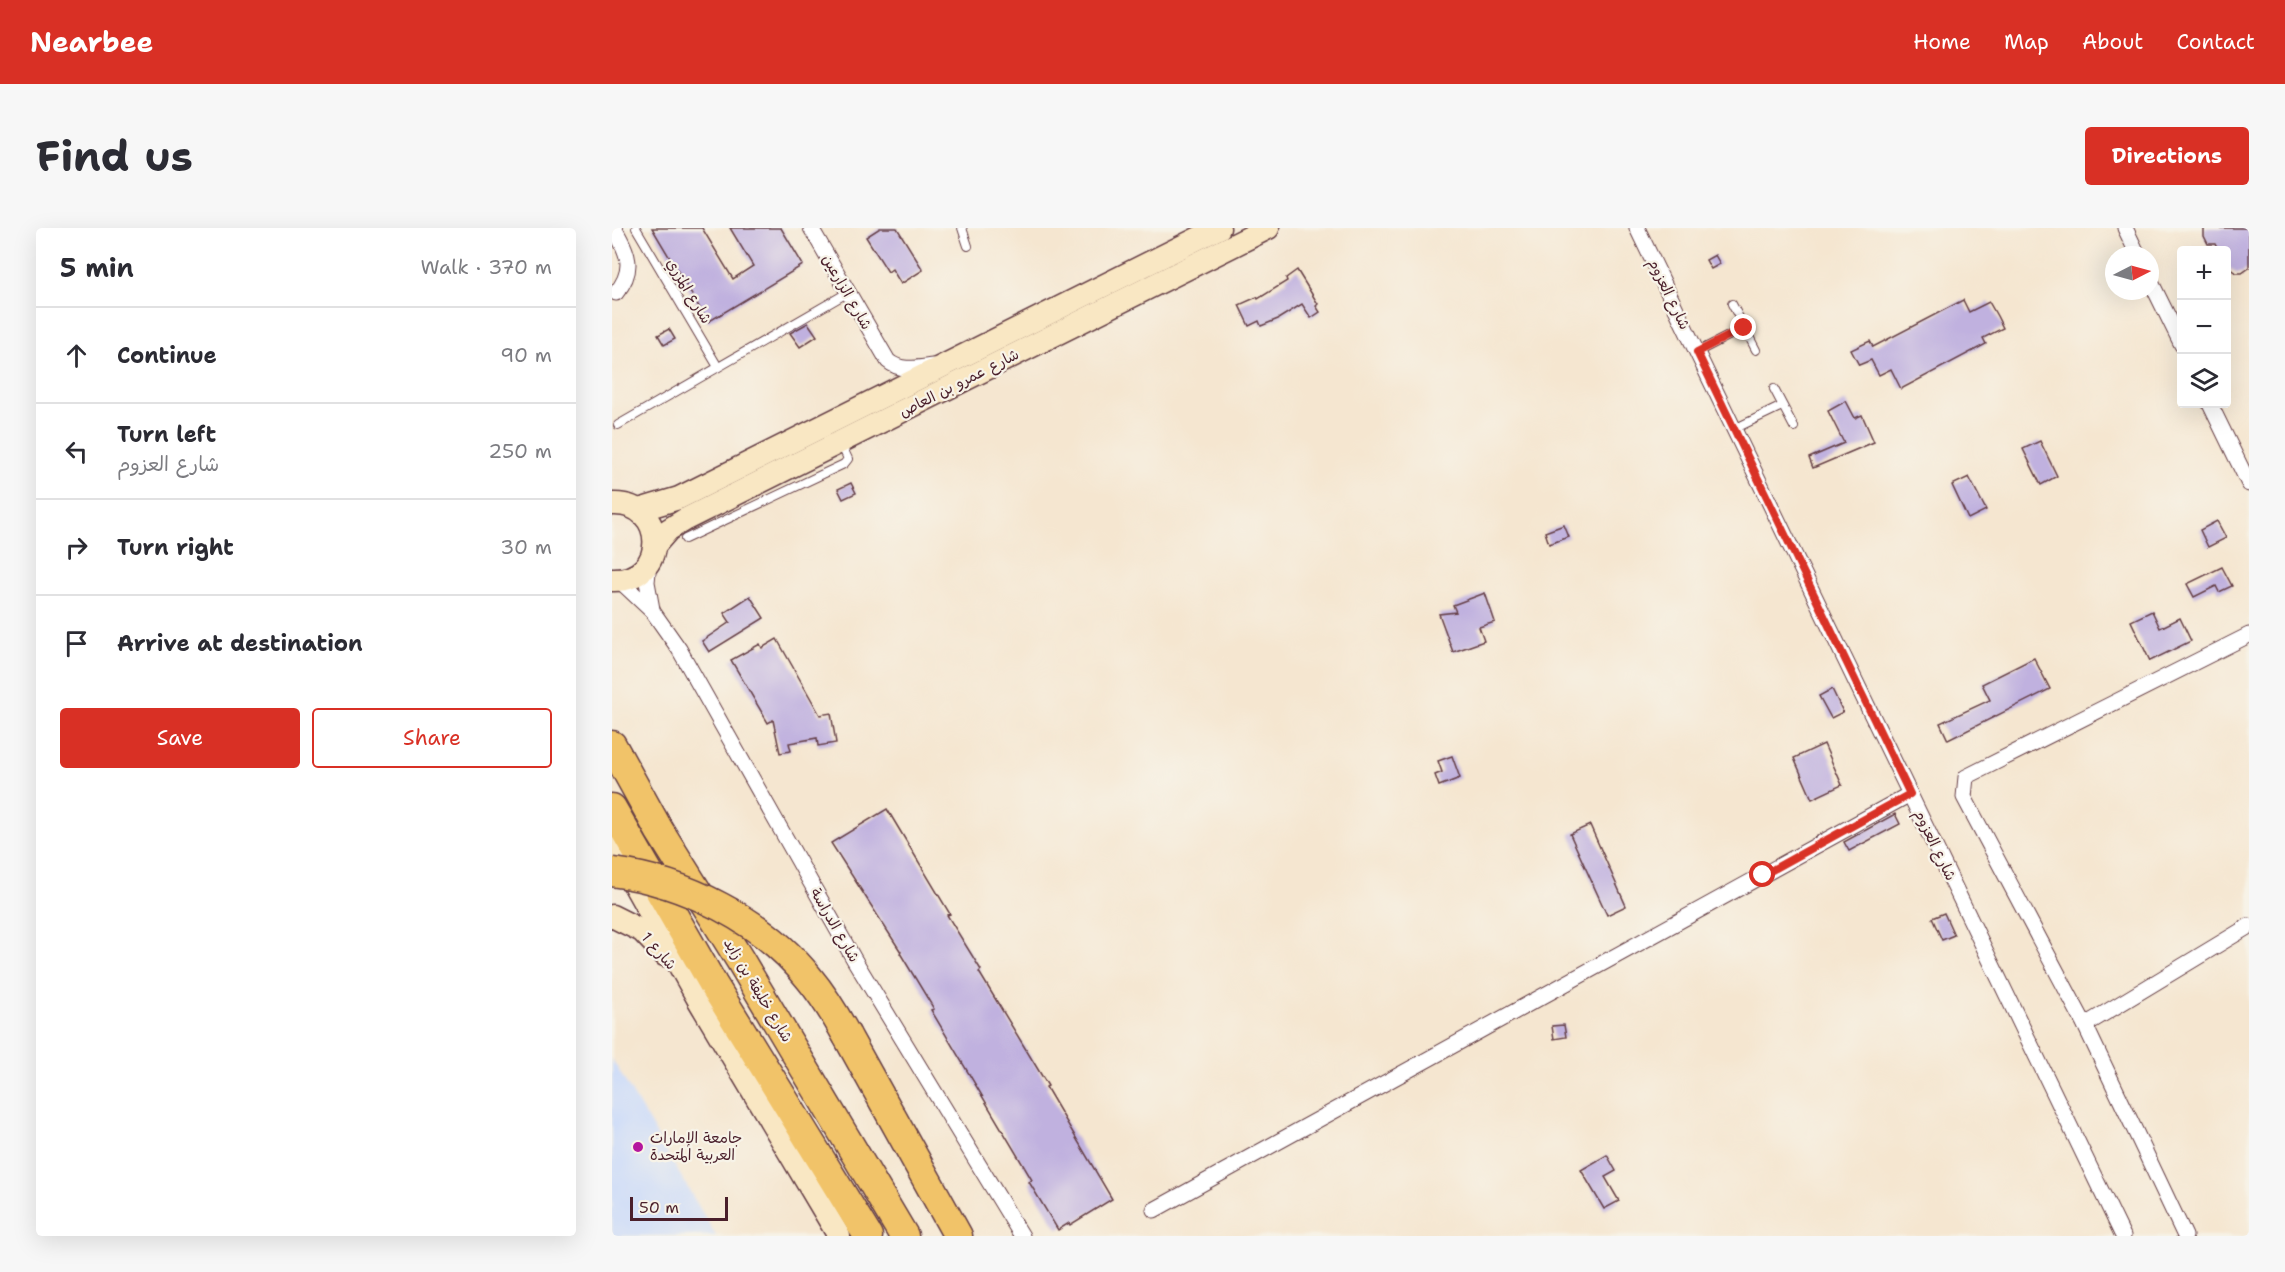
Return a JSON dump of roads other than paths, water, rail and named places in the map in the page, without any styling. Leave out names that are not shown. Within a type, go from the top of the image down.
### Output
[{"type":"highway","name":"شارع خليفة بن زايد","points":[[612,745],[659,830],[740,960],[904,1236]]},
{"type":"highway","points":[[612,808],[712,984],[868,1236]]},
{"type":"highway","points":[[612,872],[641,876],[674,885],[712,902],[740,919],[791,958],[809,977],[830,1006],[958,1236]]},
{"type":"main road","name":"شارع عمرو بن العاص","points":[[622,504],[679,498],[1219,228]]},
{"type":"main road","name":"شارع عمرو بن العاص","points":[[616,580],[639,573],[668,530],[684,520],[1268,228]]},
{"type":"main road","points":[[622,504],[651,525],[652,553]]},
{"type":"main road","points":[[612,845],[697,997],[839,1236]]},
{"type":"main road","name":"شارع 1","points":[[612,916],[651,938],[697,997]]},
{"type":"street","points":[[614,228],[629,263],[623,284],[616,293]]},
{"type":"street","name":"شارع الزارعين","points":[[811,228],[884,356],[888,375],[881,399]]},
{"type":"street","name":"شارع العزوم","points":[[1637,228],[2123,1236]]},
{"type":"street","points":[[2125,228],[2134,246]]},
{"type":"street","points":[[2159,299],[2177,337]]},
{"type":"street","points":[[884,356],[893,365],[902,368],[946,365]]},
{"type":"street","points":[[2212,408],[2249,484]]},
{"type":"street","points":[[652,553],[647,582],[653,612]]},
{"type":"street","points":[[616,580],[653,612]]},
{"type":"street","name":"شارع الدراسة","points":[[653,612],[684,658],[855,961],[1022,1236]]},
{"type":"street","points":[[2185,1236],[2085,1025],[1964,797],[1966,777],[2249,635]]},
{"type":"street","points":[[1154,1210],[1910,794]]},
{"type":"street","points":[[2085,1025],[2249,926]]},
{"type":"lane","name":"شارع المزري","points":[[636,228],[718,367]]},
{"type":"lane","points":[[962,228],[968,246]]},
{"type":"lane","points":[[618,425],[847,293]]},
{"type":"lane","points":[[1732,304],[1756,350]]},
{"type":"lane","points":[[1697,352],[1744,328]]},
{"type":"lane","points":[[1774,389],[1794,428]]},
{"type":"lane","points":[[1734,429],[1782,406]]},
{"type":"lane","points":[[685,539],[844,465],[848,459],[841,443]]},
{"type":"place","name":"جامعة الإمارات العربية المتحدة","points":[[638,1147]]}]
